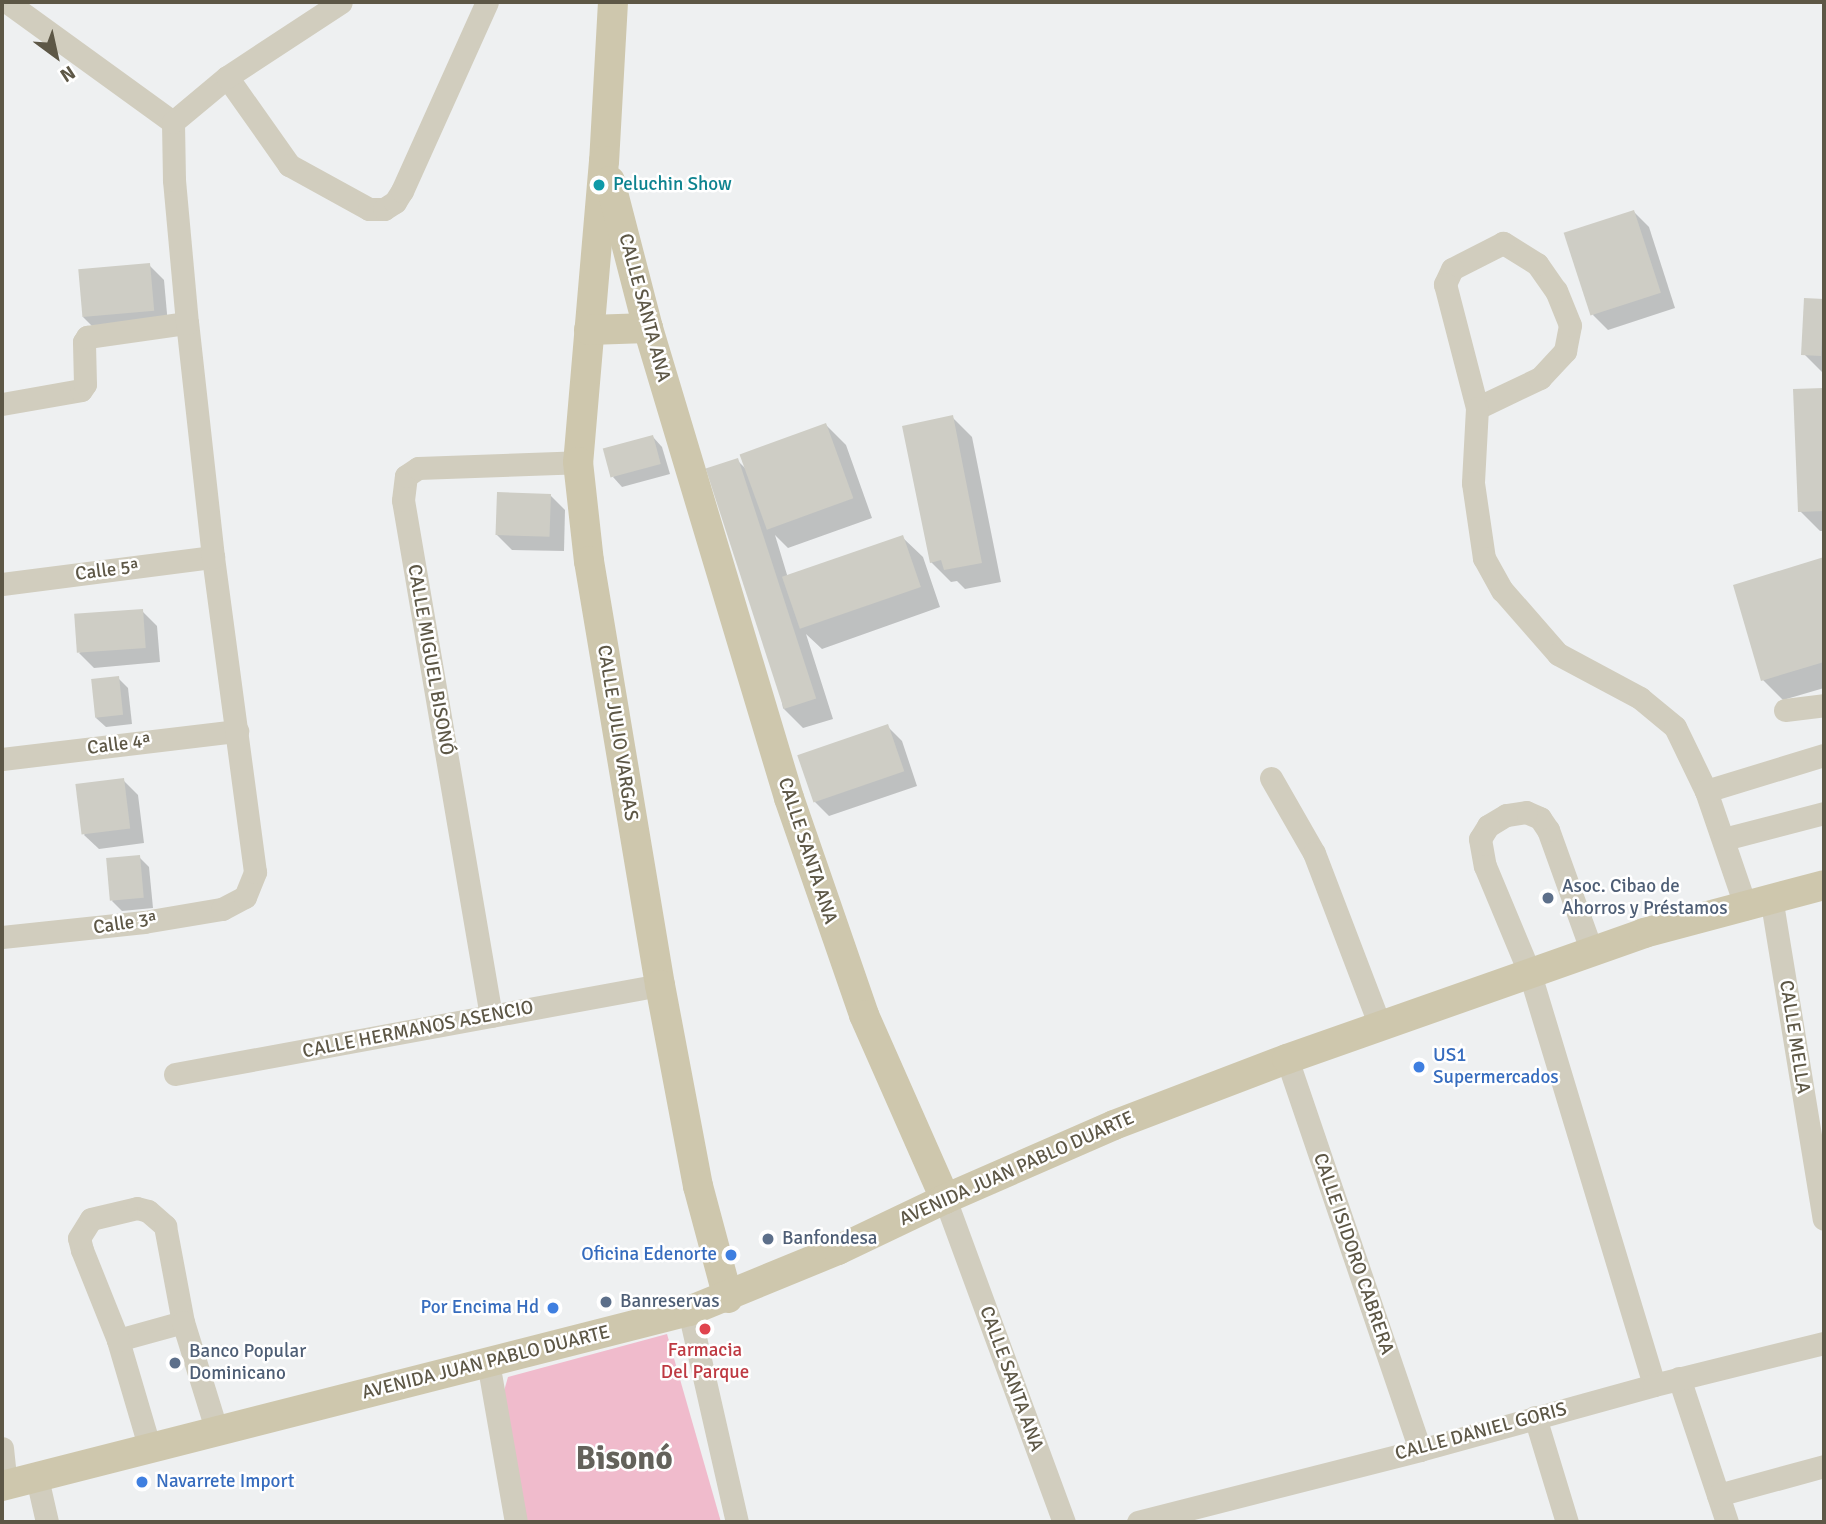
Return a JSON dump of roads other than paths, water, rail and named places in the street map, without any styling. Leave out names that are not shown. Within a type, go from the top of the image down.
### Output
[{"type":"main road","name":"CALLE JULIO VARGAS","points":[[613,2],[604,161],[578,462],[589,561],[660,985],[698,1185],[728,1298]]},
{"type":"main road","name":"CALLE SANTA ANA","points":[[604,161],[648,328],[789,798],[864,1015],[945,1199]]},
{"type":"main road","points":[[589,330],[648,328]]},
{"type":"main road","name":"AVENIDA JUAN PABLO DUARTE","points":[[4,1486],[689,1311],[728,1298],[1114,1125],[1287,1059],[1644,933],[1824,885]]},
{"type":"street","points":[[7,2],[173,122]]},
{"type":"street","points":[[173,122],[227,77],[341,2]]},
{"type":"street","points":[[227,77],[289,165],[369,209],[384,209],[396,202],[402,191],[487,2]]},
{"type":"street","points":[[173,122],[174,180],[187,323],[213,557],[237,731]]},
{"type":"street","name":"CALLE MELLA","points":[[1477,408],[1540,378],[1565,351],[1570,325],[1556,291],[1537,264],[1503,243],[1452,269],[1444,284],[1477,408],[1473,483],[1483,558],[1502,590],[1558,654],[1659,710],[1675,727],[1706,791],[1724,839],[1758,902],[1820,1167],[1824,1219]]},
{"type":"street","points":[[2,404],[81,390],[85,384],[84,342],[87,337],[187,323]]},
{"type":"street","name":"CALLE MIGUEL BISONÓ","points":[[491,1016],[403,500],[405,476],[418,468],[578,462]]},
{"type":"street","name":"Calle 5ª","points":[[2,584],[213,557]]},
{"type":"street","points":[[1785,710],[1824,705]]},
{"type":"street","name":"Calle 4ª","points":[[2,759],[237,731]]},
{"type":"street","name":"Calle 3ª","points":[[2,937],[144,922],[222,909],[245,898],[256,872],[237,731]]},
{"type":"street","points":[[1706,791],[1824,755]]},
{"type":"street","points":[[1270,778],[1314,853],[1380,1026]]},
{"type":"street","points":[[1592,951],[1548,830],[1540,818],[1526,812],[1506,815],[1488,826],[1480,839],[1485,866],[1530,974],[1654,1385]]},
{"type":"street","points":[[1724,839],[1824,813]]},
{"type":"street","name":"CALLE HERMANOS ASENCIO","points":[[175,1074],[660,985]]},
{"type":"street","name":"CALLE ISIDORO CABRERA","points":[[1287,1059],[1420,1450]]},
{"type":"street","name":"CALLE SANTA ANA","points":[[945,1199],[1064,1522]]},
{"type":"street","points":[[150,1449],[118,1340],[82,1250],[79,1238],[91,1219],[137,1208],[157,1217],[165,1226],[183,1322],[217,1432]]},
{"type":"street","points":[[689,1311],[737,1522]]},
{"type":"street","points":[[118,1340],[183,1322]]},
{"type":"street","name":"CALLE DANIEL GORIS","points":[[1138,1522],[1420,1450],[1679,1378],[1824,1343]]},
{"type":"street","points":[[488,1362],[516,1522]]},
{"type":"street","points":[[1679,1378],[1727,1522]]},
{"type":"street","points":[[1535,1418],[1567,1522]]},
{"type":"street","points":[[2,1448],[4,1486]]},
{"type":"street","points":[[1718,1495],[1824,1466]]},
{"type":"street","points":[[37,1478],[47,1522]]},
{"type":"place","name":"Peluchin Show","points":[[599,185]]},
{"type":"place","name":"Asoc. Cibao de Ahorros y Préstamos","points":[[1548,898]]},
{"type":"place","name":"US1 Supermercados","points":[[1419,1067]]},
{"type":"place","name":"Banfondesa","points":[[768,1239]]},
{"type":"place","name":"Oficina Edenorte","points":[[731,1255]]},
{"type":"place","name":"Banreservas","points":[[606,1302]]},
{"type":"place","name":"Por Encima Hd","points":[[553,1308]]},
{"type":"place","name":"Farmacia Del Parque","points":[[705,1329]]},
{"type":"place","name":"Banco Popular Dominicano","points":[[175,1363]]},
{"type":"place","name":"Navarrete Import","points":[[142,1482]]},
{"type":"district","name":"Bisonó","points":[[624,1459]]}]
